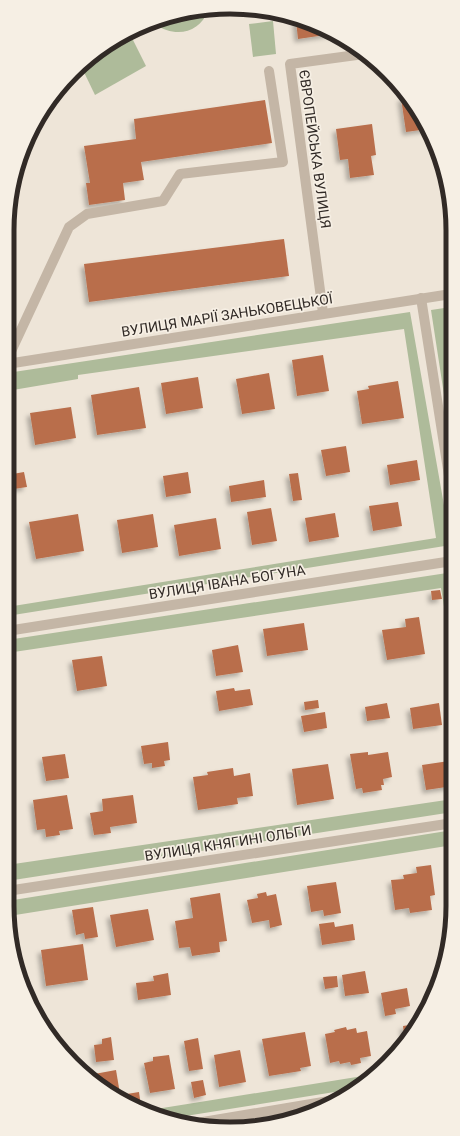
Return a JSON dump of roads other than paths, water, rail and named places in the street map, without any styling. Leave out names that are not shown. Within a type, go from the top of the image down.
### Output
[{"type":"street","name":"ЄВРОПЕЙСЬКА ВУЛИЦЯ","points":[[323,313],[290,64],[356,55]]},
{"type":"street","points":[[14,345],[69,227],[87,214],[163,201],[180,174],[283,162],[269,71]]},
{"type":"street","name":"ВУЛИЦЯ МАРІЇ ЗАНЬКОВЕЦЬКОЇ","points":[[14,363],[446,295]]},
{"type":"street","points":[[421,298],[446,457]]},
{"type":"street","name":"ВУЛИЦЯ ІВАНА БОГУНА","points":[[14,630],[446,563]]},
{"type":"street","name":"ВУЛИЦЯ КНЯГИНІ ОЛЬГИ","points":[[14,890],[446,824]]},
{"type":"street","points":[[209,1121],[321,1102]]}]
